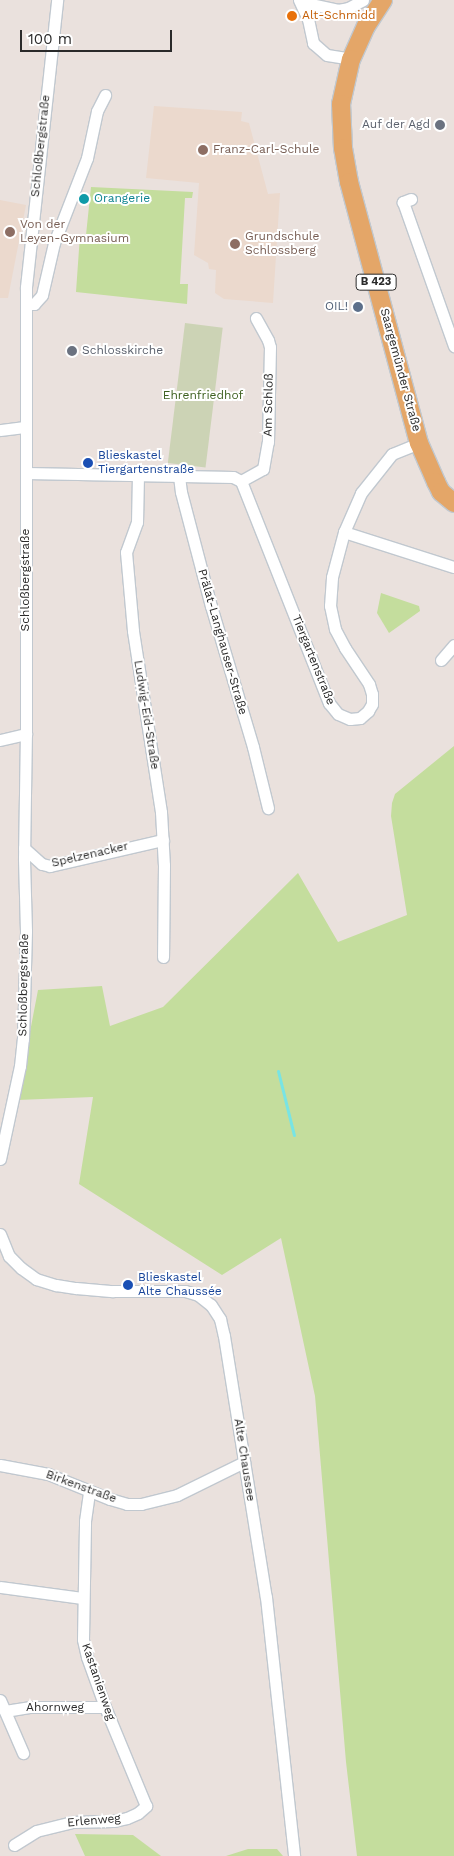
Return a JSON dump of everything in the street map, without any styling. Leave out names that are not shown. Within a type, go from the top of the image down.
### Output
[{"type":"main road","name":"Saargemünder Straße","points":[[383,0],[366,26],[351,59],[341,104],[340,119],[344,157],[349,182],[419,443],[441,492],[454,503]]},
{"type":"street","name":"Schloßbergstraße","points":[[0,1159],[20,1066],[23,1038],[26,931],[24,848],[26,734],[26,304],[32,224],[43,142],[57,0]]},
{"type":"street","points":[[300,1],[338,10],[348,8],[363,0]]},
{"type":"street","points":[[300,1],[313,43],[327,55],[351,59]]},
{"type":"street","points":[[26,304],[34,304],[42,295],[54,243],[87,158],[97,111],[105,95]]},
{"type":"street","points":[[411,199],[403,202],[454,346]]},
{"type":"street","name":"Am Schloß","points":[[241,481],[262,470],[268,442],[270,347],[256,318]]},
{"type":"street","points":[[0,430],[25,427]]},
{"type":"street","name":"Tiergartenstraße","points":[[241,481],[329,703],[338,714],[350,719],[360,718],[368,711],[372,704],[372,694],[368,684],[340,640],[332,618],[330,594],[332,577],[344,532],[361,493],[381,465],[392,454],[419,443]]},
{"type":"street","points":[[26,473],[233,477],[241,481]]},
{"type":"street","name":"Ludwig-Eid-Straße","points":[[138,475],[137,522],[126,552],[133,630],[158,783],[163,840],[163,957]]},
{"type":"street","name":"Prälat-Langhauser-Straße","points":[[179,476],[210,606],[254,747],[268,808]]},
{"type":"street","points":[[344,532],[454,567]]},
{"type":"street","points":[[441,660],[454,645]]},
{"type":"street","points":[[0,740],[26,734]]},
{"type":"street","name":"Spelzenacker","points":[[24,848],[42,864],[50,866],[163,840]]},
{"type":"street","name":"Alte Chaussee","points":[[0,1234],[9,1256],[21,1268],[43,1281],[66,1287],[113,1291],[185,1290],[198,1295],[211,1305],[220,1319],[266,1597],[294,1856]]},
{"type":"street","name":"Birkenstraße","points":[[0,1465],[48,1474],[89,1492],[127,1504],[158,1501],[177,1495],[244,1462]]},
{"type":"street","name":"Kastanienweg","points":[[89,1492],[84,1521],[82,1598],[83,1639],[86,1657],[146,1806]]},
{"type":"street","points":[[0,1587],[82,1598]]},
{"type":"street","name":"Ahornweg","points":[[0,1700],[23,1753]]},
{"type":"street","name":"Ahornweg","points":[[6,1711],[31,1707],[105,1707]]},
{"type":"street","name":"Erlenweg","points":[[14,1845],[36,1831],[71,1822],[114,1821],[138,1814],[146,1806]]},
{"type":"shaded area","points":[[154,106],[242,112],[241,121],[249,123],[268,194],[280,193],[273,303],[224,299],[215,293],[216,270],[209,269],[208,263],[194,255],[199,183],[146,178]]},
{"type":"shaded area","name":"Von der Leyen-Gymnasium","points":[[0,200],[26,205],[8,298],[0,298]]},
{"type":"green space","points":[[91,187],[193,192],[192,198],[185,198],[180,284],[188,284],[187,304],[76,292],[80,235],[86,235]]},
{"type":"green space","name":"Ehrenfriedhof","points":[[185,323],[223,328],[206,468],[168,463]]},
{"type":"green space","points":[[381,593],[419,606],[420,611],[389,633],[377,613]]},
{"type":"green space","points":[[454,746],[454,1856],[357,1856],[346,1762],[315,1396],[281,1238],[222,1275],[79,1184],[93,1097],[17,1100],[38,990],[102,986],[110,1026],[163,1007],[298,873],[338,942],[407,915],[391,816],[392,803],[395,794]]},
{"type":"green space","points":[[75,1834],[133,1835],[161,1856],[85,1856]]},
{"type":"green space","points":[[248,1849],[277,1849],[283,1856],[226,1856]]},
{"type":"waterway","points":[[278,1071],[294,1135]]},
{"type":"place","name":"Alt-Schmidd","points":[[292,16]]},
{"type":"place","name":"Auf der Agd","points":[[440,125]]},
{"type":"place","name":"Franz-Carl-Schule","points":[[203,150]]},
{"type":"place","name":"Orangerie","points":[[84,199]]},
{"type":"place","name":"Von der Leyen-Gymnasium","points":[[10,232]]},
{"type":"place","name":"Grundschule Schlossberg","points":[[235,244]]},
{"type":"place","name":"OIL!","points":[[358,307]]},
{"type":"place","name":"Schlosskirche","points":[[72,351]]},
{"type":"place","name":"Blieskastel Tiergartenstraße","points":[[88,463]]},
{"type":"place","name":"Blieskastel Alte Chaussée","points":[[128,1285]]}]
